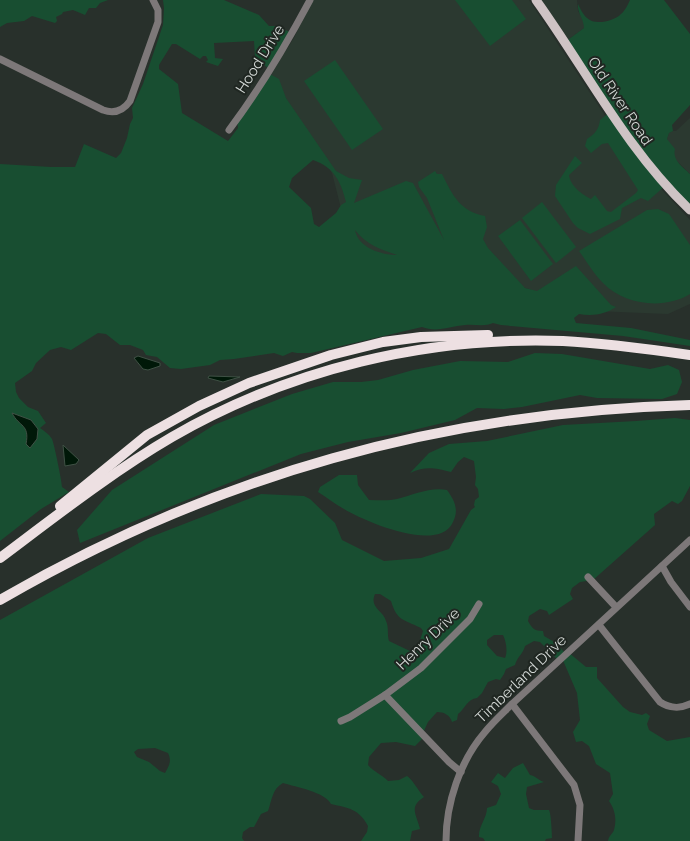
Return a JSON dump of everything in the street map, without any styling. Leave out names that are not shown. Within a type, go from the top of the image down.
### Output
[{"type":"highway","points":[[0,558],[147,434],[207,402],[278,372],[349,350],[412,338],[526,335],[690,355]]},
{"type":"highway","points":[[0,558],[117,472],[156,447],[221,411],[290,382],[361,361],[434,347],[508,341],[582,342]]},
{"type":"highway","points":[[0,600],[89,552],[172,514],[250,484],[346,454],[417,436],[499,421],[599,409],[690,405]]},
{"type":"main road","name":"Old River Road","points":[[536,0],[630,142],[657,175],[690,210]]},
{"type":"street","points":[[0,59],[103,110],[109,112],[122,109],[130,101],[158,22],[158,10],[153,0]]},
{"type":"street","name":"Hood Drive","points":[[229,130],[281,53],[310,0]]},
{"type":"street","name":"Timberland Drive","points":[[446,841],[450,808],[461,772],[478,740],[512,704],[690,540]]},
{"type":"street","points":[[662,566],[671,582],[690,607]]},
{"type":"street","points":[[588,576],[616,607]]},
{"type":"street","name":"Henry Drive","points":[[341,721],[385,695],[425,664],[470,619],[479,604]]},
{"type":"street","points":[[599,625],[660,702],[665,706],[677,708],[690,704]]},
{"type":"street","points":[[385,695],[449,762],[461,772]]},
{"type":"street","points":[[512,704],[574,785],[580,804],[578,841]]},
{"type":"shaded area","points":[[313,0],[529,0],[619,137],[648,175],[690,220],[690,304],[668,314],[596,311],[431,257],[384,259],[357,242],[344,220],[332,173],[271,74],[294,38]]},
{"type":"shaded area","points":[[536,0],[577,0],[578,11],[584,21],[584,28],[565,42]]},
{"type":"shaded area","points":[[690,118],[690,174],[675,159],[667,139],[669,133],[676,131]]},
{"type":"shaded area","points":[[138,356],[160,363],[160,366],[148,370],[143,369],[134,358]]},
{"type":"shaded area","points":[[209,376],[240,377],[223,382],[208,378]]},
{"type":"shaded area","points":[[12,413],[31,420],[38,429],[37,439],[30,448],[26,444],[25,429]]},
{"type":"shaded area","points":[[63,445],[79,460],[76,464],[65,466]]},
{"type":"green space","points":[[0,0],[108,0],[100,3],[96,8],[89,8],[85,15],[73,10],[63,12],[56,17],[57,21],[55,23],[32,16],[24,21],[7,23],[0,27]]},
{"type":"green space","points":[[163,0],[224,0],[259,15],[269,26],[279,26],[291,33],[269,69],[255,57],[254,41],[214,43],[215,58],[223,59],[218,66],[206,62],[208,60],[206,56],[200,59],[176,44],[172,44],[159,65],[159,69],[178,84],[182,113],[228,141],[238,128],[237,117],[268,73],[279,79],[286,98],[336,171],[349,178],[362,180],[354,203],[406,181],[413,183],[444,240],[427,198],[419,187],[418,182],[435,171],[437,174],[442,174],[454,196],[463,206],[476,214],[485,216],[487,227],[483,239],[488,248],[525,288],[537,291],[576,266],[611,305],[616,307],[598,314],[579,314],[574,318],[576,323],[631,328],[690,340],[690,346],[623,336],[493,323],[438,329],[422,327],[311,353],[292,352],[283,356],[274,353],[220,360],[210,365],[181,369],[170,368],[157,357],[146,355],[143,350],[130,345],[120,345],[106,334],[98,333],[71,350],[61,347],[50,350],[36,363],[32,371],[15,383],[19,398],[28,407],[38,411],[46,423],[40,428],[52,439],[62,487],[69,492],[41,509],[0,541],[0,164],[75,167],[84,144],[116,158],[121,153],[127,138],[133,118],[132,108],[143,84],[163,25]],"holes":[[[313,160],[326,167],[336,176],[346,202],[319,227],[314,224],[311,208],[289,187],[292,178]],[[355,230],[369,243],[397,255],[378,252],[366,246],[361,242]]]},
{"type":"green space","points":[[455,0],[512,0],[526,19],[490,46]]},
{"type":"green space","points":[[630,0],[664,0],[690,34],[690,105],[672,125],[673,131],[669,133],[667,139],[675,149],[675,157],[690,174],[690,208],[666,185],[648,201],[641,198],[622,208],[620,219],[590,234],[573,223],[555,196],[556,185],[575,156],[582,163],[569,175],[572,183],[581,193],[591,199],[595,195],[607,211],[611,212],[638,190],[608,143],[602,144],[591,153],[585,146],[587,139],[598,129],[600,120],[610,112],[565,42],[584,28],[578,4],[587,18],[599,22],[618,17]]},
{"type":"green space","points":[[335,60],[383,129],[352,150],[304,81]]},
{"type":"green space","points":[[542,202],[576,247],[556,263],[522,218]]},
{"type":"green space","points":[[658,209],[669,214],[690,245],[690,294],[668,302],[645,303],[622,296],[603,283],[579,251],[647,210]]},
{"type":"green space","points":[[520,220],[553,264],[531,281],[498,236]]},
{"type":"green space","points":[[535,353],[562,354],[650,369],[668,365],[679,370],[682,382],[677,394],[662,399],[597,398],[580,395],[522,407],[504,409],[477,408],[455,420],[401,433],[348,442],[301,454],[80,543],[77,530],[112,490],[214,425],[292,394],[333,382],[378,380],[413,370],[460,361],[508,362]]},
{"type":"green space","points":[[675,418],[690,420],[690,486],[682,501],[678,504],[672,501],[654,514],[655,525],[593,580],[580,582],[572,588],[570,594],[573,599],[549,615],[547,611],[540,609],[529,616],[528,621],[532,627],[535,630],[543,631],[544,636],[556,643],[565,653],[558,660],[540,642],[534,641],[525,646],[515,665],[506,669],[500,680],[496,679],[488,682],[477,698],[468,702],[458,714],[457,720],[452,722],[446,714],[437,712],[428,722],[423,733],[424,737],[415,746],[396,742],[381,743],[369,757],[368,765],[388,781],[399,780],[407,776],[424,797],[416,804],[415,808],[420,829],[412,831],[410,841],[361,841],[367,832],[368,826],[365,820],[357,813],[348,808],[331,804],[317,793],[283,783],[274,792],[268,811],[261,814],[254,827],[250,827],[243,832],[242,838],[244,841],[0,841],[0,620],[148,538],[261,494],[304,496],[310,499],[335,523],[342,540],[384,561],[421,558],[449,549],[471,510],[475,507],[475,500],[479,497],[478,489],[475,485],[474,461],[464,457],[451,472],[430,468],[410,473],[429,453],[449,444],[487,441],[563,425]],"holes":[[[375,594],[380,594],[391,601],[393,608],[402,619],[421,628],[423,631],[417,650],[412,652],[389,641],[386,621],[374,603]],[[494,635],[503,635],[506,646],[505,658],[497,656],[487,645],[487,640]],[[155,748],[168,753],[170,761],[165,773],[149,762],[137,757],[134,752],[138,749]]]},
{"type":"green space","points":[[339,475],[357,475],[358,485],[369,500],[394,500],[428,490],[447,490],[455,506],[455,518],[445,531],[433,535],[418,535],[384,527],[354,514],[318,492],[320,487]]},
{"type":"green space","points":[[568,652],[586,667],[597,667],[597,678],[623,707],[630,712],[642,715],[646,713],[650,716],[647,724],[649,730],[667,741],[690,737],[690,841],[608,841],[614,830],[615,822],[614,811],[609,801],[613,794],[610,773],[596,764],[589,746],[582,741],[576,742],[573,732],[580,720],[577,693],[562,658]]},
{"type":"green space","points":[[523,763],[530,775],[544,782],[527,787],[526,794],[529,808],[549,810],[552,838],[545,841],[485,841],[479,837],[479,833],[487,808],[496,805],[501,794],[498,786],[491,782],[498,773],[505,778],[513,768]]}]
